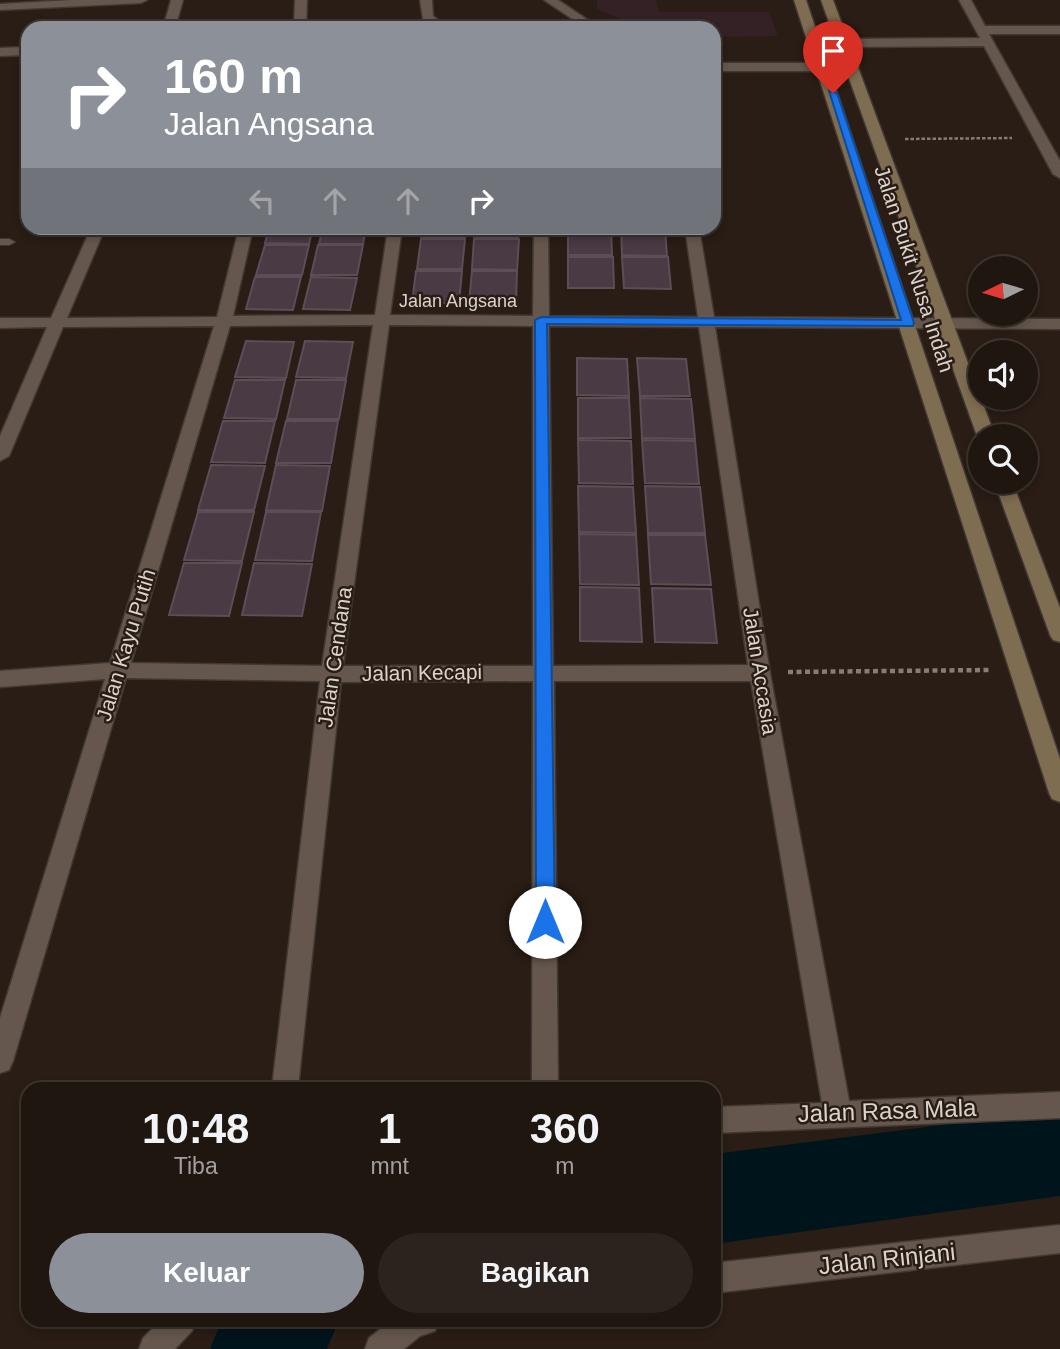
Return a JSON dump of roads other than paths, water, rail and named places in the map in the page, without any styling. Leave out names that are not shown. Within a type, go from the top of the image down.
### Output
[{"type":"street","points":[[0,7],[141,0]]},
{"type":"street","points":[[171,21],[177,0]]},
{"type":"street","points":[[300,21],[301,0]]},
{"type":"street","points":[[426,0],[427,17],[432,21]]},
{"type":"street","points":[[550,0],[583,21]]},
{"type":"street","name":"Jalan Bukit Nusa Indah","points":[[800,0],[1060,793]]},
{"type":"street","name":"Jalan Bukit Nusa Indah","points":[[827,0],[845,43],[982,424]]},
{"type":"street","points":[[965,0],[1060,174]]},
{"type":"street","points":[[845,43],[1060,30]]},
{"type":"street","points":[[0,52],[21,51]]},
{"type":"street","points":[[721,67],[853,67]]},
{"type":"street","points":[[0,456],[95,235]]},
{"type":"street","name":"Jalan Kayu Putih","points":[[0,1061],[224,320],[244,235]]},
{"type":"street","name":"Jalan Cendana","points":[[286,1082],[331,674],[394,235]]},
{"type":"street","points":[[541,235],[545,1082]]},
{"type":"street","name":"Jalan Accasia","points":[[693,235],[760,673],[837,1112]]},
{"type":"street","name":"Jalan Angsana","points":[[0,323],[541,320],[1060,324]]},
{"type":"street","points":[[1008,494],[1060,635]]},
{"type":"street","name":"Jalan Kecapi","points":[[0,679],[119,670],[331,674],[760,673]]},
{"type":"street","name":"Jalan Rasa Mala","points":[[721,1119],[1060,1105]]},
{"type":"street","name":"Jalan Rinjani","points":[[721,1277],[1060,1239]]},
{"type":"street","points":[[154,1349],[174,1327]]},
{"type":"street","points":[[380,1349],[407,1327]]},
{"type":"waterway","points":[[721,1198],[1060,1153]]},
{"type":"waterway","points":[[260,1349],[283,1327]]}]
